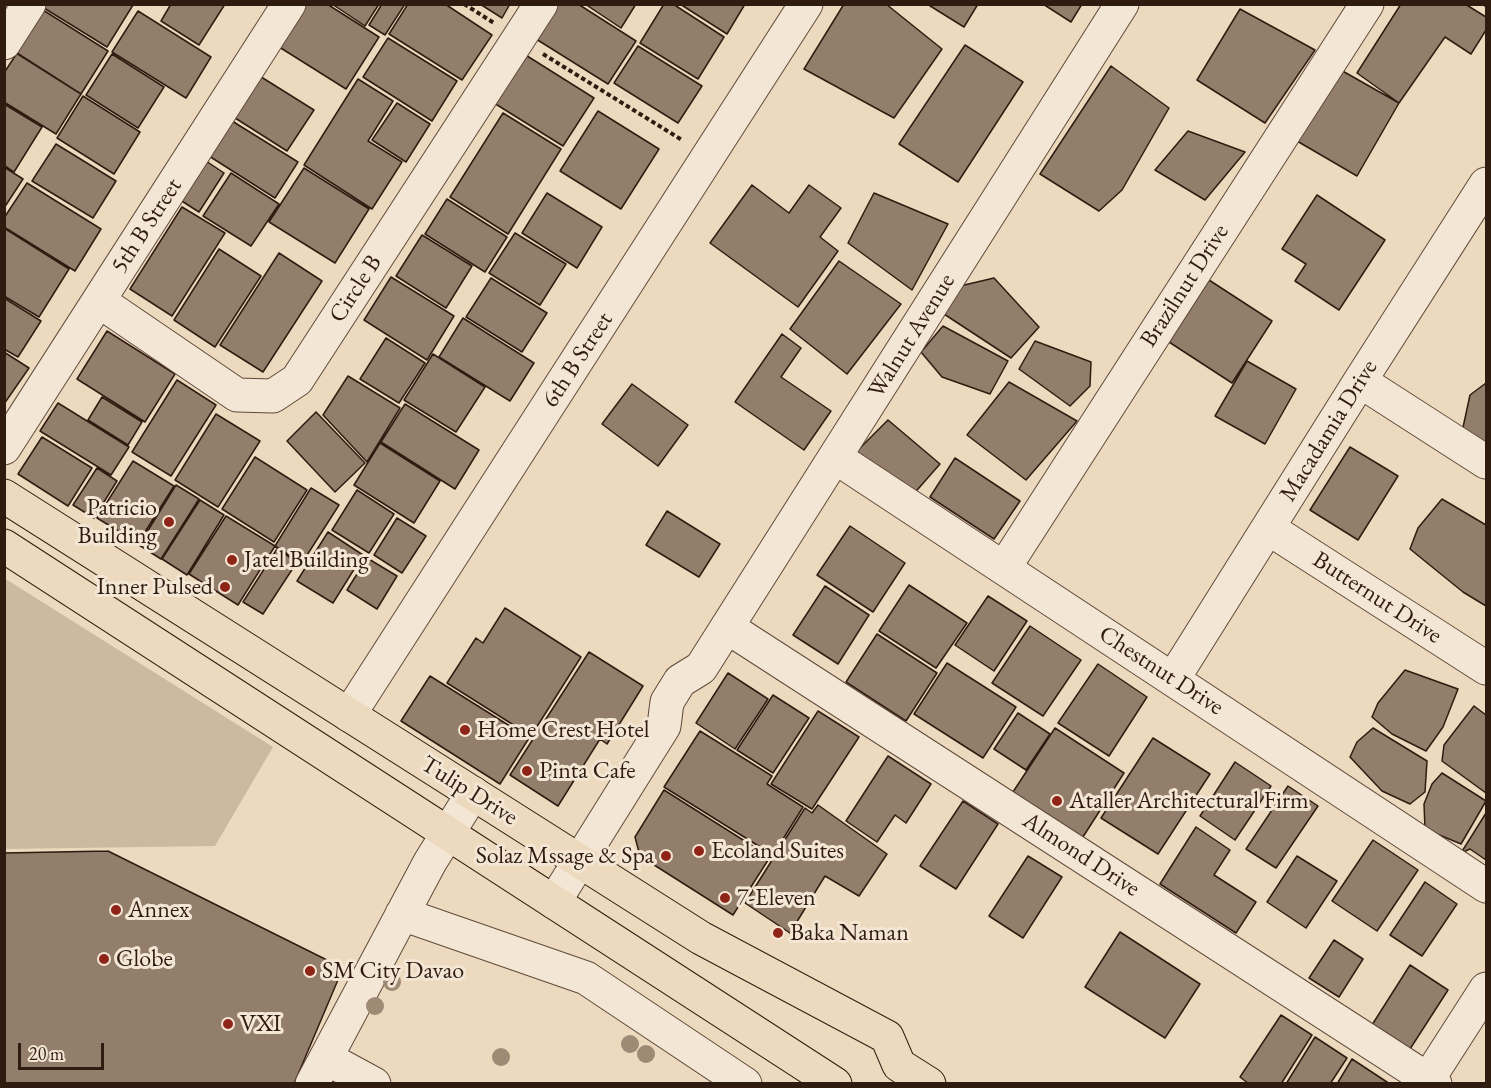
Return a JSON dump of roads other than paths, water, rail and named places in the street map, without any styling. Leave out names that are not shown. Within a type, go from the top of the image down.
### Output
[{"type":"main road","name":"Tulip Drive","points":[[4,496],[701,938],[887,1037],[899,1065],[929,1083]]},
{"type":"main road","name":"Tulip Drive","points":[[4,546],[835,1083]]},
{"type":"main road","points":[[675,979],[701,938]]},
{"type":"street","points":[[4,43],[29,4]]},
{"type":"street","name":"5th B Street","points":[[4,448],[289,4]]},
{"type":"street","name":"Circle B","points":[[99,302],[237,395],[273,396],[297,380],[541,4]]},
{"type":"street","name":"6th B Street","points":[[349,715],[806,4]]},
{"type":"street","name":"Walnut Avenue","points":[[554,902],[664,726],[685,714],[698,692],[701,668],[1122,4]]},
{"type":"street","name":"Brazilnut Drive","points":[[1004,568],[1367,4]]},
{"type":"street","name":"Macadamia Drive","points":[[1173,679],[1486,184]]},
{"type":"street","points":[[1360,381],[1486,462]]},
{"type":"street","name":"Chestnut Drive","points":[[835,457],[1486,886]]},
{"type":"street","name":"Butternut Drive","points":[[1268,528],[1486,668]]},
{"type":"street","name":"Almond Drive","points":[[727,627],[1429,1082]]},
{"type":"street","points":[[374,1083],[319,1071],[430,862],[473,793]]},
{"type":"street","points":[[402,914],[586,978],[746,1083]]},
{"type":"street","points":[[1429,1082],[1486,989]]},
{"type":"place","name":"Patricio Building","points":[[169,522]]},
{"type":"place","name":"Jatel Building","points":[[232,560]]},
{"type":"place","name":"Inner Pulsed","points":[[225,587]]},
{"type":"place","name":"Home Crest Hotel","points":[[465,730]]},
{"type":"place","name":"Pinta Cafe","points":[[527,771]]},
{"type":"place","name":"Ataller Architectural Firm","points":[[1057,801]]},
{"type":"place","name":"Ecoland Suites","points":[[699,851]]},
{"type":"place","name":"Solaz Mssage & Spa","points":[[666,856]]},
{"type":"place","name":"7-Eleven","points":[[725,898]]},
{"type":"place","name":"Annex","points":[[116,910]]},
{"type":"place","name":"Baka Naman","points":[[778,933]]},
{"type":"place","name":"Globe","points":[[104,959]]},
{"type":"place","name":"SM City Davao","points":[[310,971]]},
{"type":"place","name":"VXI","points":[[228,1024]]}]
